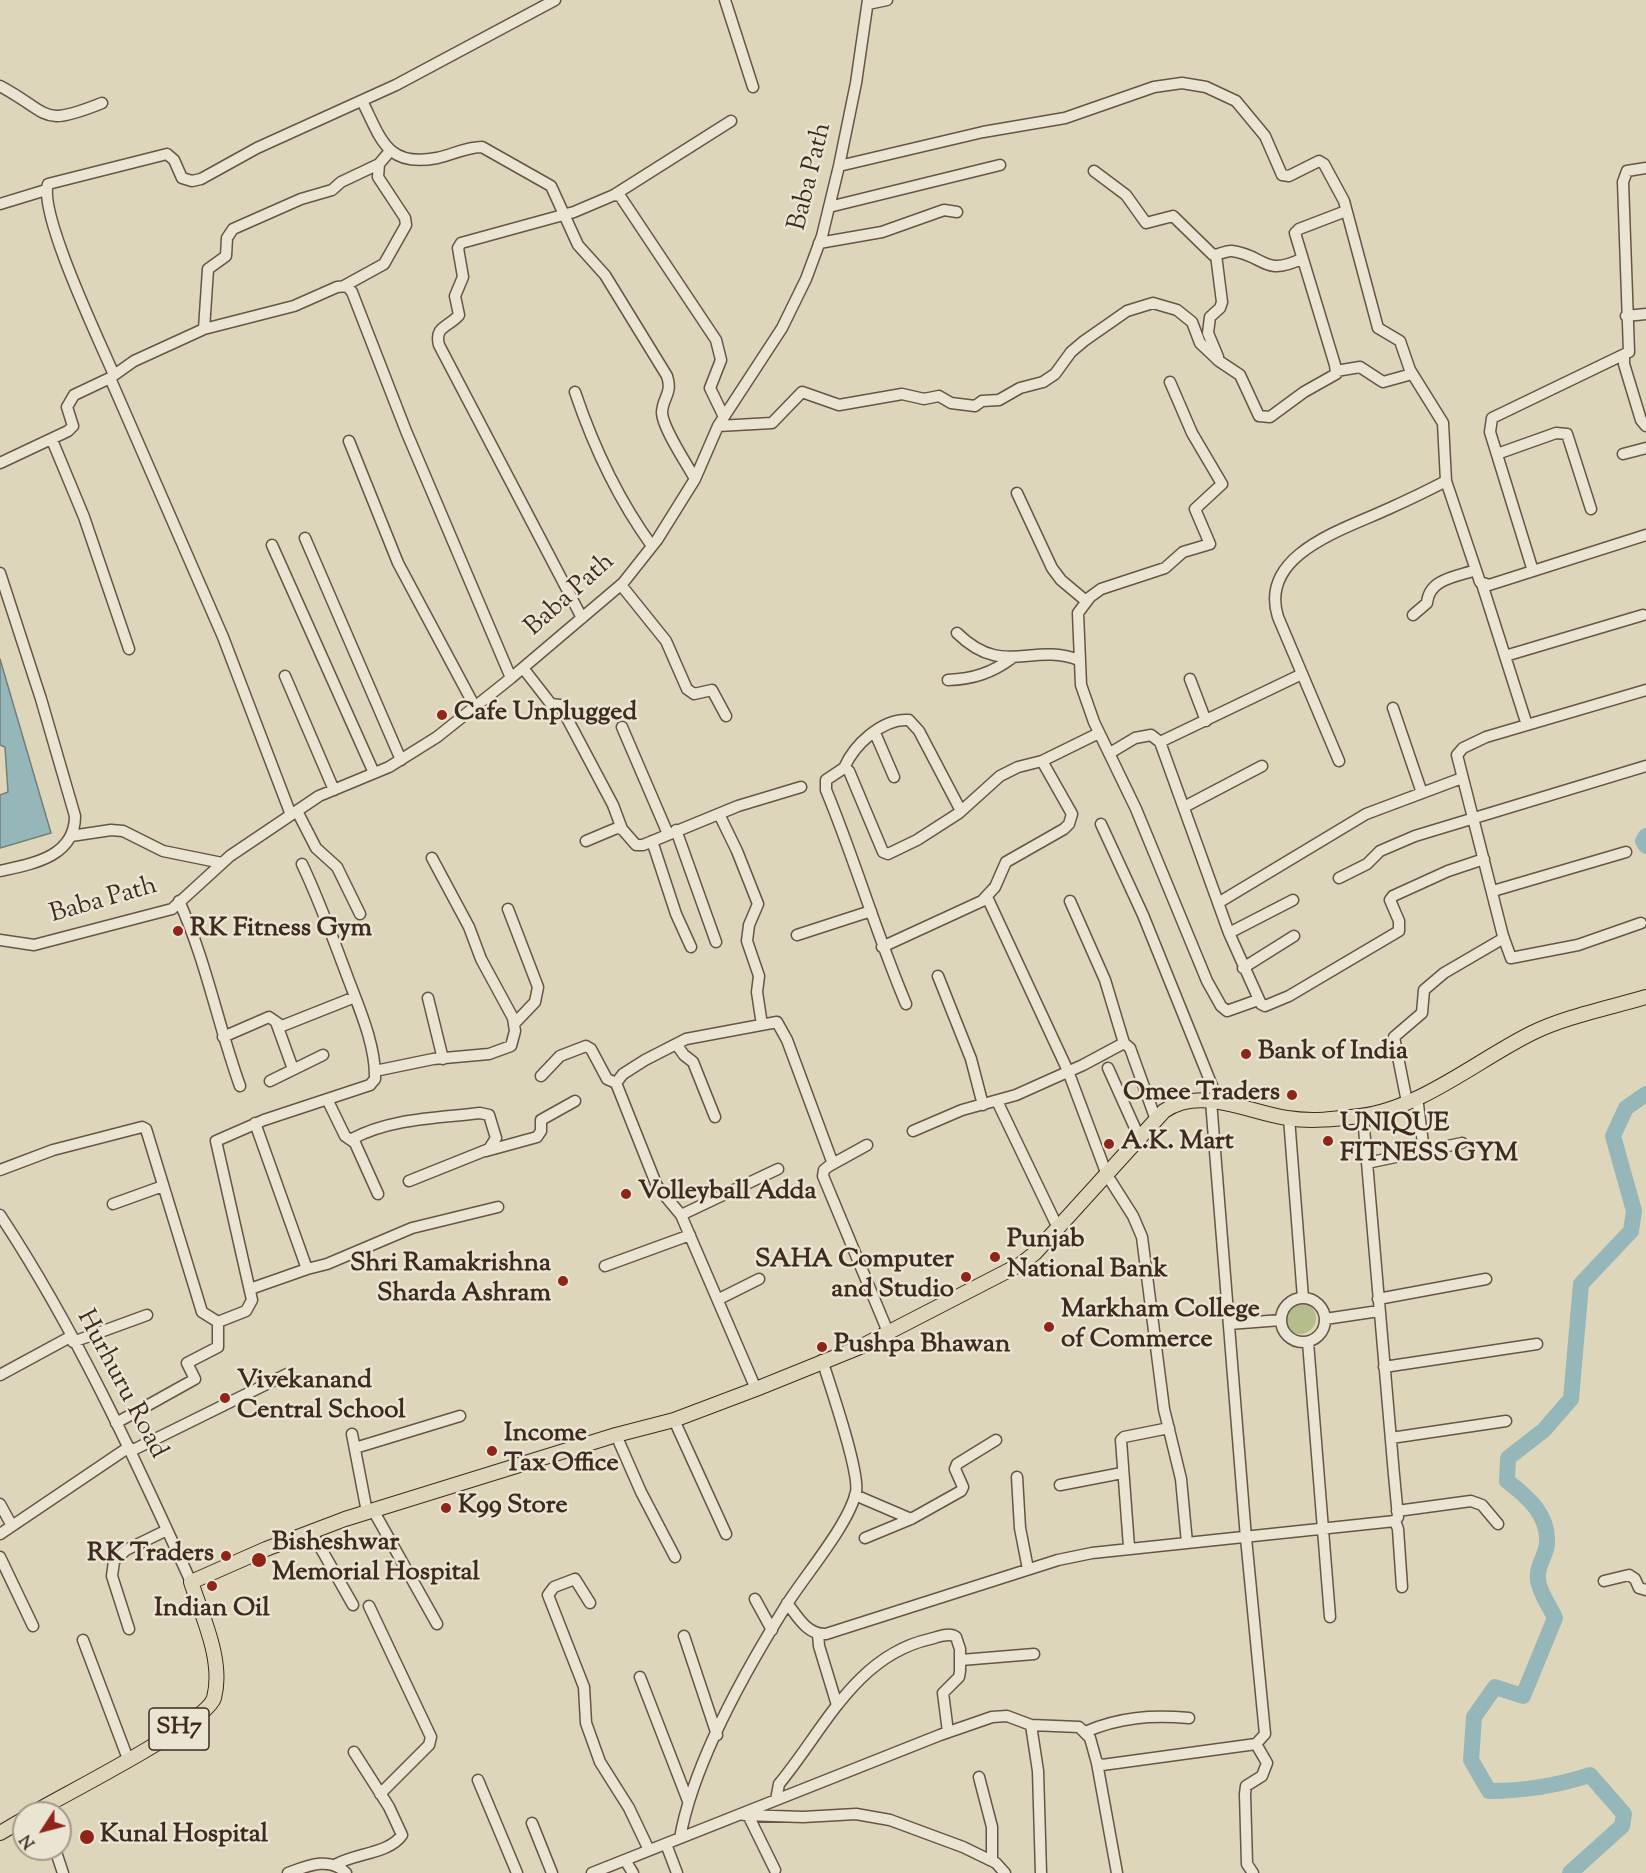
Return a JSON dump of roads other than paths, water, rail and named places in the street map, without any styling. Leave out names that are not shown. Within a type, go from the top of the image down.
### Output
[{"type":"main road","points":[[191,1582],[311,1531],[616,1435],[674,1420],[860,1347],[1021,1264],[1058,1228],[1156,1120],[1175,1103],[1195,1099],[1289,1118],[1316,1120],[1363,1116],[1412,1099],[1542,1029],[1646,997]]},
{"type":"main road","name":"SH7","points":[[56,1801],[202,1714],[214,1701],[217,1683],[212,1647],[191,1582]]},
{"type":"street","points":[[0,204],[46,190],[52,181],[167,154],[174,160],[182,178],[192,181],[201,179],[257,148],[396,85],[555,0]]},
{"type":"street","points":[[725,0],[753,87]]},
{"type":"street","points":[[868,2],[887,0]]},
{"type":"street","name":"Baba Path","points":[[0,940],[33,945],[163,913],[222,863],[319,796],[401,760],[475,707],[621,585],[652,546],[694,479],[721,421],[782,328],[806,279],[819,243],[839,166],[853,99],[868,2]]},
{"type":"street","points":[[839,166],[983,132],[1065,118],[1154,87],[1193,84],[1227,96],[1244,109],[1265,136],[1278,170],[1285,176],[1314,162],[1323,164],[1340,191],[1378,327],[1381,331],[1397,338],[1412,374],[1443,423],[1446,482],[1482,584],[1527,726]]},
{"type":"street","points":[[0,86],[42,114],[52,117],[64,117],[102,103]]},
{"type":"street","points":[[362,100],[390,151],[403,158],[435,158],[474,147],[489,150],[545,181],[554,191],[582,252],[604,275],[667,376],[670,391],[663,406],[664,420],[694,479]]},
{"type":"street","points":[[582,618],[438,338],[440,329],[459,315],[455,296],[463,277],[458,248],[461,243],[564,215],[614,195],[731,121]]},
{"type":"street","points":[[204,328],[208,269],[226,256],[227,238],[233,229],[301,199],[332,190],[341,182],[379,164],[390,151]]},
{"type":"street","points":[[0,464],[52,440],[73,426],[67,407],[74,395],[112,377],[134,361],[204,328],[303,304],[384,264],[406,225],[405,218],[378,177],[379,164]]},
{"type":"street","points":[[829,207],[1000,165]]},
{"type":"street","points":[[1646,168],[1627,171],[1623,182],[1626,315],[1630,346],[1624,356],[1624,364],[1641,420],[1646,426]]},
{"type":"street","points":[[1094,171],[1126,195],[1146,223],[1173,216],[1209,253],[1216,255],[1232,251],[1266,265],[1281,267],[1302,259]]},
{"type":"street","points":[[46,190],[67,264],[294,813],[316,848],[338,867],[360,914]]},
{"type":"street","points":[[614,195],[626,202],[716,340],[721,360],[710,388],[721,421],[766,425],[775,422],[795,396],[802,392],[839,405],[905,394],[921,399],[939,396],[951,403],[961,402],[971,406],[986,400],[999,400],[1020,388],[1050,379],[1077,346],[1126,311],[1149,303],[1158,304],[1183,314],[1194,324],[1200,343],[1240,375],[1256,411],[1266,418],[1304,392],[1332,377],[1336,371],[1360,367],[1383,382],[1412,374]]},
{"type":"street","points":[[819,243],[878,233],[944,210],[957,212]]},
{"type":"street","points":[[1336,371],[1295,239],[1299,229],[1346,211]]},
{"type":"street","points":[[1216,255],[1222,302],[1220,308],[1210,317],[1208,333],[1221,362]]},
{"type":"street","points":[[344,285],[352,292],[406,431],[511,678]]},
{"type":"street","points":[[1626,315],[1646,314]]},
{"type":"street","points":[[1533,571],[1497,454],[1490,426],[1492,418],[1624,356]]},
{"type":"street","points":[[1170,382],[1192,433],[1222,484],[1195,509],[1210,544],[1183,552],[1165,568],[1110,584],[1086,601],[1078,613],[1081,685],[1207,981],[1221,1006],[1227,1011],[1258,1000]]},
{"type":"street","points":[[575,392],[590,436],[606,471],[624,506],[652,546]]},
{"type":"street","points":[[1497,454],[1556,433],[1567,434],[1591,509]]},
{"type":"street","points":[[52,440],[84,517],[129,649]]},
{"type":"street","points":[[349,441],[398,563],[475,707]]},
{"type":"street","points":[[1623,454],[1646,448]]},
{"type":"street","points":[[1339,761],[1275,609],[1275,589],[1288,566],[1318,541],[1446,482]]},
{"type":"street","points":[[1017,493],[1052,568],[1086,601]]},
{"type":"street","points":[[1482,584],[1490,585],[1646,535]]},
{"type":"street","points":[[305,538],[401,760]]},
{"type":"street","points":[[272,545],[374,773]]},
{"type":"street","points":[[1413,615],[1427,603],[1428,592],[1433,586],[1476,570]]},
{"type":"street","points":[[0,573],[41,699],[75,816],[75,828],[71,836],[55,855],[45,861],[0,871]]},
{"type":"street","points":[[621,585],[666,641],[687,689],[694,694],[712,690],[726,716]]},
{"type":"street","points":[[1505,656],[1643,615]]},
{"type":"street","points":[[957,633],[973,648],[992,656],[1012,658],[1054,653],[1079,660]]},
{"type":"street","points":[[948,680],[971,678],[992,672],[1012,658]]},
{"type":"street","points":[[523,668],[550,705],[560,705],[613,805],[622,829],[636,845],[801,787]]},
{"type":"street","points":[[1160,742],[1302,674]]},
{"type":"street","points":[[285,676],[334,790]]},
{"type":"street","points":[[1190,679],[1206,721]]},
{"type":"street","points":[[1641,923],[1578,945],[1515,958],[1509,956],[1462,778],[1458,752],[1486,737],[1646,690]]},
{"type":"street","points":[[1393,708],[1422,793]]},
{"type":"street","points":[[906,1004],[882,947],[825,785],[827,778],[844,768],[858,745],[895,720],[914,722],[961,812]]},
{"type":"street","points":[[622,727],[672,832],[716,942]]},
{"type":"street","points":[[875,733],[894,777]]},
{"type":"street","points":[[844,768],[854,780],[885,854],[917,840],[961,812],[1000,776],[1018,767],[1042,761],[1100,733]]},
{"type":"street","points":[[1110,753],[1142,736],[1151,735],[1160,742],[1229,933],[1258,1000],[1265,1006],[1289,996],[1399,931],[1400,921],[1390,900],[1392,896],[1448,871],[1484,859]]},
{"type":"street","points":[[882,947],[987,897],[1006,862],[1055,835],[1071,819],[1068,806],[1042,761]]},
{"type":"street","points":[[1184,807],[1262,766]]},
{"type":"street","points":[[1339,878],[1368,864],[1380,851],[1415,836],[1646,766]]},
{"type":"street","points":[[1218,903],[1366,814],[1462,778]]},
{"type":"street","points":[[719,814],[737,851],[758,904],[749,925],[747,941],[759,976],[757,992],[762,1025]]},
{"type":"street","points":[[1097,1763],[1116,1764],[1256,1744],[1265,1734],[1229,1324],[1215,1102],[1143,915],[1101,824]]},
{"type":"street","points":[[586,841],[617,828],[622,829]]},
{"type":"street","points":[[71,836],[111,830],[123,831],[163,851],[222,863]]},
{"type":"street","points":[[652,841],[676,914],[691,947]]},
{"type":"street","points":[[1493,891],[1626,852]]},
{"type":"street","points":[[375,1071],[507,1049],[514,1040],[514,1024],[481,959],[469,927],[432,858]]},
{"type":"street","points":[[218,1322],[250,1308],[250,1289],[216,1143],[218,1139],[255,1123],[373,1084],[375,1071],[355,997],[325,913],[302,864]]},
{"type":"street","points":[[987,897],[1068,1071],[1107,1175],[1133,1216],[1142,1237],[1161,1391],[1181,1479],[1187,1543]]},
{"type":"street","points":[[1229,933],[1293,900]]},
{"type":"street","points":[[179,901],[198,946],[223,1037],[240,1086]]},
{"type":"street","points":[[1070,901],[1105,980],[1124,1043],[1130,1048],[1156,1120]]},
{"type":"street","points":[[508,909],[538,987],[535,1002],[514,1024]]},
{"type":"street","points":[[797,935],[871,911]]},
{"type":"street","points":[[1243,968],[1294,936]]},
{"type":"street","points":[[1424,1152],[1394,1037],[1422,1013],[1424,990],[1444,973],[1504,938]]},
{"type":"street","points":[[938,976],[971,1059],[983,1105]]},
{"type":"street","points":[[223,1037],[269,1017],[285,1025],[355,997]]},
{"type":"street","points":[[428,998],[443,1059]]},
{"type":"street","points":[[276,1022],[293,1070]]},
{"type":"street","points":[[616,1083],[623,1074],[692,1037],[779,1023],[832,1164]]},
{"type":"street","points":[[913,1131],[962,1110],[997,1101],[1068,1071],[1124,1043]]},
{"type":"street","points":[[676,1044],[693,1062],[715,1117]]},
{"type":"street","points":[[541,1076],[560,1056],[586,1046],[591,1048],[607,1079],[616,1083],[657,1186],[681,1215],[756,1389]]},
{"type":"street","points":[[270,1081],[323,1054]]},
{"type":"street","points":[[1108,1068],[1140,1139]]},
{"type":"street","points":[[327,1099],[345,1136],[352,1139],[378,1194]]},
{"type":"street","points":[[410,1181],[485,1151],[537,1137],[541,1131],[541,1120],[574,1101]]},
{"type":"street","points":[[997,1101],[1058,1228]]},
{"type":"street","points":[[352,1139],[363,1133],[405,1123],[486,1113],[491,1118],[496,1138],[485,1151]]},
{"type":"street","points":[[1363,1116],[1402,1587]]},
{"type":"street","points":[[1289,1118],[1303,1298]]},
{"type":"street","points":[[255,1123],[307,1269]]},
{"type":"street","points":[[0,1170],[53,1150],[142,1127],[146,1129],[202,1312],[218,1322]]},
{"type":"street","points":[[1367,1162],[1462,1143]]},
{"type":"street","points":[[867,1145],[832,1164],[824,1170],[823,1176],[888,1332]]},
{"type":"street","points":[[681,1215],[778,1169]]},
{"type":"street","points":[[113,1204],[163,1186]]},
{"type":"street","points":[[250,1289],[321,1266],[412,1228],[498,1207]]},
{"type":"street","name":"Hurhuru Road","points":[[1,1217],[71,1339],[130,1449],[191,1582]]},
{"type":"street","points":[[605,1266],[690,1235]]},
{"type":"street","points":[[719,1299],[759,1279]]},
{"type":"street","points":[[1378,1299],[1486,1279]]},
{"type":"street","points":[[1303,1298],[1310,1299],[1321,1306],[1325,1319],[1323,1331],[1308,1341],[1290,1337],[1281,1320],[1285,1307],[1303,1298]]},
{"type":"street","points":[[1325,1319],[1379,1311]]},
{"type":"street","points":[[0,1375],[71,1339],[147,1316]]},
{"type":"street","points":[[1229,1324],[1281,1320]]},
{"type":"street","points":[[116,1423],[195,1379],[187,1363],[218,1347],[218,1322]]},
{"type":"street","points":[[1308,1341],[1330,1617]]},
{"type":"street","points":[[1384,1367],[1538,1344]]},
{"type":"street","points":[[680,1838],[688,1801],[717,1735],[771,1630],[844,1518],[855,1495],[855,1471],[822,1360]]},
{"type":"street","points":[[0,1534],[130,1449],[287,1374]]},
{"type":"street","points":[[355,1448],[460,1416]]},
{"type":"street","points":[[674,1420],[726,1534]]},
{"type":"street","points":[[1391,1438],[1506,1421]]},
{"type":"street","points":[[1129,1547],[1122,1473],[1121,1446],[1124,1437],[1169,1428]]},
{"type":"street","points":[[352,1434],[370,1511],[437,1624]]},
{"type":"street","points":[[616,1435],[641,1492],[675,1557]]},
{"type":"street","points":[[866,1538],[910,1519],[961,1491],[963,1487],[955,1469],[957,1464],[996,1440]]},
{"type":"street","points":[[1060,1485],[1122,1473]]},
{"type":"street","points":[[1017,1477],[1020,1528],[1028,1569]]},
{"type":"street","points":[[855,1495],[910,1519]]},
{"type":"street","points":[[787,1603],[806,1627],[818,1634],[1058,1560],[1129,1547],[1324,1530],[1471,1501],[1482,1505],[1498,1524]]},
{"type":"street","points":[[0,1504],[12,1526]]},
{"type":"street","points":[[129,1629],[112,1576],[114,1561],[126,1550],[167,1530]]},
{"type":"street","points":[[311,1531],[353,1605]]},
{"type":"street","points":[[0,1557],[33,1626]]},
{"type":"street","points":[[1604,1581],[1629,1575],[1635,1579],[1639,1588],[1646,1590]]},
{"type":"street","points":[[590,1604],[575,1579],[554,1587],[548,1595],[584,1687],[586,1723],[600,1762],[629,1808],[649,1850]]},
{"type":"street","points":[[756,1599],[771,1630]]},
{"type":"street","points":[[369,1606],[431,1737],[429,1745],[380,1794]]},
{"type":"street","points":[[818,1634],[819,1646],[837,1705]]},
{"type":"street","points":[[776,1800],[779,1784],[837,1705],[876,1662],[919,1641],[954,1634],[961,1660],[959,1677],[944,1689],[948,1732]]},
{"type":"street","points":[[684,1636],[717,1735]]},
{"type":"street","points":[[83,1640],[128,1759]]},
{"type":"street","points":[[961,1660],[1034,1654]]},
{"type":"street","points":[[640,1677],[688,1801]]},
{"type":"street","points":[[592,1873],[948,1732],[1002,1715],[1031,1725],[1073,1725],[1090,1738],[1097,1763],[1117,1873]]},
{"type":"street","points":[[1085,1732],[1129,1718],[1152,1715],[1189,1718]]},
{"type":"street","points":[[1031,1725],[1038,1771],[1041,1873]]},
{"type":"street","points":[[1253,1873],[1247,1864],[1245,1794],[1250,1782],[1262,1776],[1267,1763],[1256,1744]]},
{"type":"street","points":[[288,1873],[313,1864],[335,1865],[400,1839],[401,1832],[354,1752]]},
{"type":"street","points":[[979,1777],[992,1827],[992,1861]]},
{"type":"street","points":[[478,1780],[517,1873]]},
{"type":"street","points":[[743,1815],[803,1817],[856,1814],[873,1816],[930,1833],[992,1861],[1005,1873]]},
{"type":"street","points":[[743,1815],[775,1870]]},
{"type":"street","points":[[532,1824],[552,1873]]},
{"type":"street","points":[[666,1844],[677,1873]]},
{"type":"street","points":[[625,1860],[633,1873]]},
{"type":"street","points":[[335,1865],[346,1873]]},
{"type":"water","points":[[0,659],[51,833],[0,848],[0,795],[8,792],[5,747],[0,745]]},
{"type":"waterway","points":[[1646,836],[1643,841],[1646,846]]},
{"type":"waterway","points":[[1570,1873],[1622,1826],[1624,1814],[1590,1775],[1540,1787],[1489,1791],[1471,1760],[1474,1717],[1495,1687],[1523,1696],[1555,1618],[1542,1594],[1538,1580],[1538,1570],[1547,1544],[1545,1524],[1529,1500],[1507,1481],[1508,1458],[1544,1430],[1571,1399],[1581,1284],[1631,1231],[1634,1211],[1613,1136],[1626,1108],[1646,1094]]},
{"type":"place","name":"Cafe Unplugged","points":[[442,715]]},
{"type":"place","name":"RK Fitness Gym","points":[[178,931]]},
{"type":"place","name":"Bank of India","points":[[1246,1054]]},
{"type":"place","name":"Omee Traders","points":[[1292,1095]]},
{"type":"place","name":"UNIQUE FITNESS GYM","points":[[1328,1141]]},
{"type":"place","name":"A.K. Mart","points":[[1109,1144]]},
{"type":"place","name":"Volleyball Adda","points":[[626,1194]]},
{"type":"place","name":"Punjab National Bank","points":[[995,1257]]},
{"type":"place","name":"SAHA Computer and Studio","points":[[966,1277]]},
{"type":"place","name":"Shri Ramakrishna Sharda Ashram","points":[[563,1281]]},
{"type":"place","name":"Markham College of Commerce","points":[[1049,1327]]},
{"type":"place","name":"Pushpa Bhawan","points":[[822,1347]]},
{"type":"place","name":"Vivekanand Central School","points":[[225,1398]]},
{"type":"place","name":"Income Tax Office","points":[[492,1451]]},
{"type":"place","name":"K99 Store","points":[[446,1508]]},
{"type":"place","name":"RK Traders","points":[[226,1556]]},
{"type":"place","name":"Bisheshwar Memorial Hospital","points":[[259,1560]]},
{"type":"place","name":"Indian Oil","points":[[212,1586]]},
{"type":"place","name":"Kunal Hospital","points":[[87,1837]]}]
